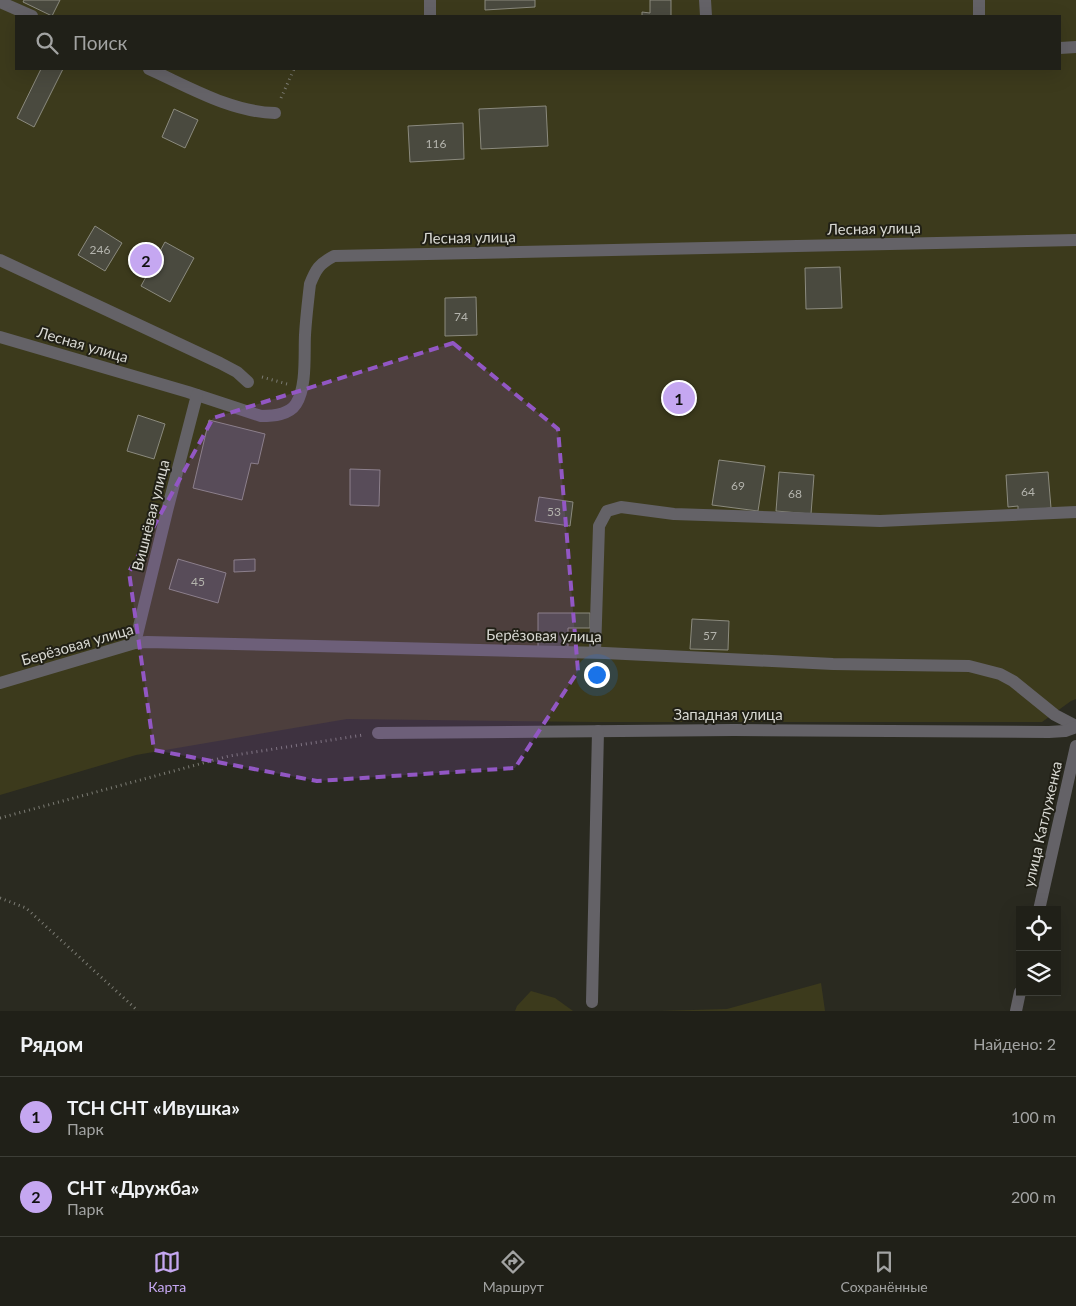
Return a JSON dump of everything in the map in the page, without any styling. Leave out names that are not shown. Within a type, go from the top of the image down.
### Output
[{"type":"street","points":[[430,0],[430,15]]},
{"type":"street","points":[[706,0],[706,15]]},
{"type":"street","points":[[978,15],[979,0]]},
{"type":"street","points":[[0,2],[30,15]]},
{"type":"street","points":[[1061,48],[1076,48]]},
{"type":"street","points":[[151,70],[228,104],[260,112],[276,113]]},
{"type":"street","name":"Лесная улица","points":[[0,337],[197,395],[261,416],[274,416],[286,413],[296,405],[304,377],[310,284],[315,271],[321,263],[334,256],[1076,240]]},
{"type":"street","points":[[0,260],[220,363],[238,372],[244,379]]},
{"type":"street","name":"Вишнёвая улица","points":[[135,643],[197,395]]},
{"type":"street","points":[[595,652],[599,526],[607,511],[621,507],[674,514],[880,521],[1076,512]]},
{"type":"street","name":"Берёзовая улица","points":[[0,683],[135,643],[595,652],[833,664],[969,666],[1000,674],[1013,681],[1053,713],[1076,727]]},
{"type":"street","name":"Западная улица","points":[[378,732],[1049,732],[1065,731],[1076,727]]},
{"type":"street","points":[[592,1002],[598,731]]},
{"type":"street","name":"улица Катлуженка","points":[[1040,906],[1076,746]]},
{"type":"street","points":[[1016,1011],[1019,996]]},
{"type":"path","points":[[276,113],[294,70]]},
{"type":"path","points":[[244,379],[273,379],[301,389]]},
{"type":"path","points":[[0,818],[229,756],[378,732]]},
{"type":"path","points":[[0,898],[26,908],[138,1011]]},
{"type":"highlighted area","points":[[453,343],[558,429],[578,671],[515,768],[317,781],[154,750],[129,572],[213,418]]},
{"type":"shaded area","points":[[0,0],[1076,0],[1076,699],[1042,722],[595,722],[347,719],[136,755],[0,795]]},
{"type":"shaded area","points":[[821,983],[825,1011],[658,1011],[727,1009]]},
{"type":"shaded area","points":[[531,991],[555,998],[573,1011],[515,1011],[517,1006]]},
{"type":"building","points":[[24,0],[60,0],[52,15],[23,2]]},
{"type":"building","points":[[485,0],[535,0],[535,7],[485,10]]},
{"type":"building","points":[[650,0],[671,0],[671,15],[642,15],[642,12],[650,13]]},
{"type":"building","points":[[41,70],[62,70],[34,127],[17,118]]},
{"type":"building","points":[[546,106],[548,146],[481,149],[479,109]]},
{"type":"building","points":[[174,109],[198,120],[185,148],[162,137]]},
{"type":"building","points":[[463,123],[464,159],[410,162],[408,126]]},
{"type":"building","points":[[95,226],[122,243],[105,271],[78,255]]},
{"type":"building","points":[[165,242],[194,258],[170,302],[141,286]]},
{"type":"building","points":[[840,267],[842,308],[806,309],[805,268]]},
{"type":"building","points":[[476,297],[477,335],[445,336],[445,298]]},
{"type":"building","points":[[138,415],[165,424],[154,459],[127,451]]},
{"type":"building","points":[[209,420],[265,434],[258,464],[251,463],[242,500],[193,488]]},
{"type":"building","points":[[719,460],[765,466],[758,511],[712,505]]},
{"type":"building","points":[[350,469],[380,470],[379,506],[350,505]]},
{"type":"building","points":[[779,472],[814,475],[811,514],[776,511]]},
{"type":"building","points":[[1048,472],[1051,508],[1018,511],[1018,506],[1008,507],[1006,475]]},
{"type":"building","points":[[539,497],[573,502],[570,526],[535,521]]},
{"type":"building","points":[[178,559],[226,573],[218,603],[169,589]]},
{"type":"building","points":[[255,559],[255,571],[234,572],[234,560]]},
{"type":"building","points":[[538,613],[590,613],[590,628],[568,628],[568,647],[538,647]]},
{"type":"building","points":[[692,619],[729,621],[728,650],[690,649]]},
{"type":"place","name":"СНТ «Дружба»","points":[[146,260]]},
{"type":"place","name":"ТСН СНТ «Ивушка»","points":[[679,398]]}]
